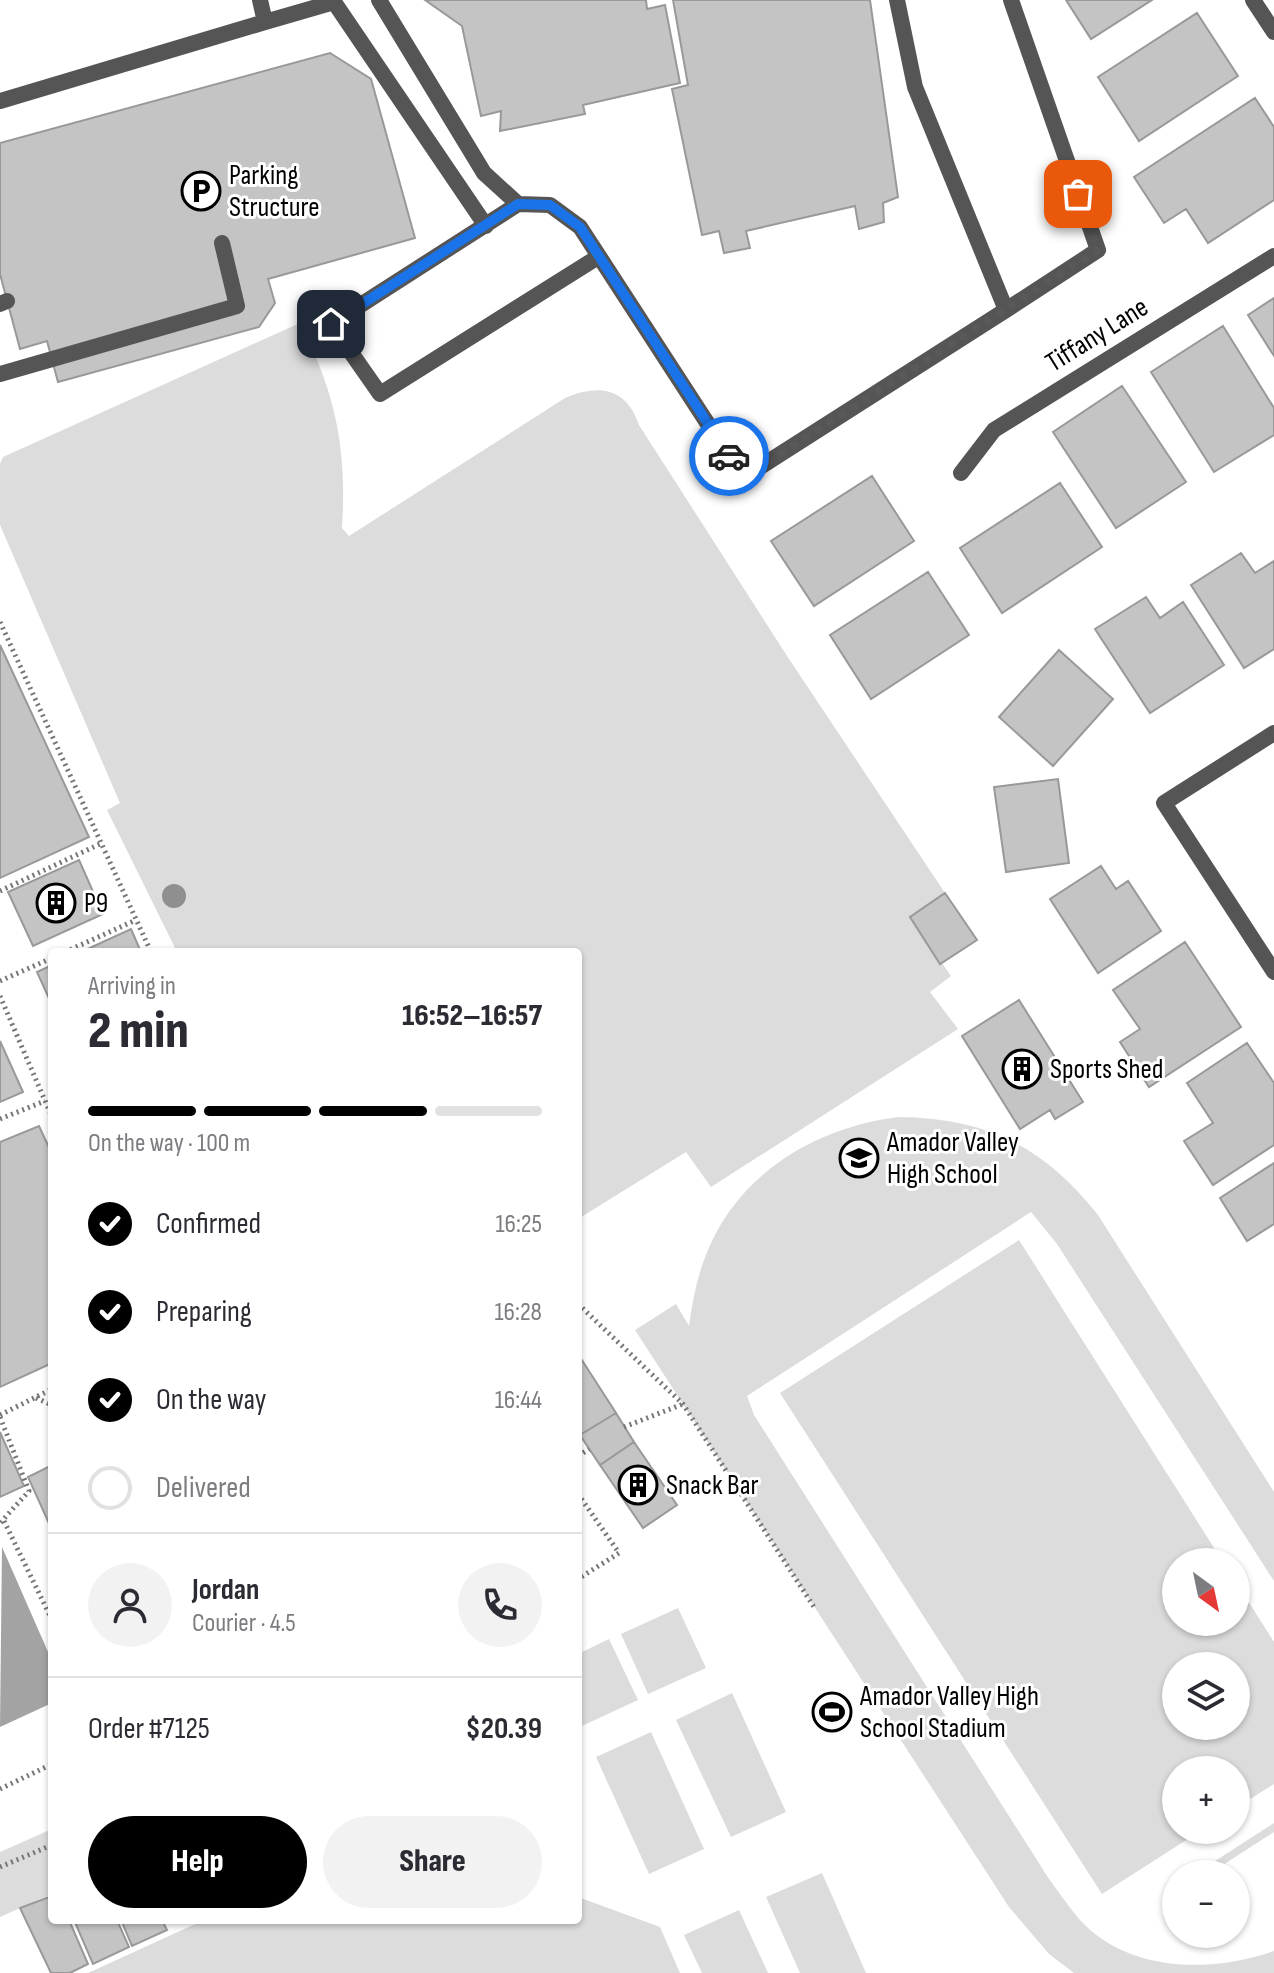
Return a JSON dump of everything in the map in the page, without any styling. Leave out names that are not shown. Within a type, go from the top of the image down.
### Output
[{"type":"street","points":[[260,0],[265,22]]},
{"type":"street","points":[[379,0],[484,173],[518,204]]},
{"type":"street","points":[[897,0],[915,87],[1006,310]]},
{"type":"street","points":[[598,257],[380,394],[331,324],[518,204],[550,205],[580,227],[743,478],[1098,250],[1011,0]]},
{"type":"street","points":[[1253,0],[1274,32]]},
{"type":"street","points":[[0,101],[334,2],[486,226]]},
{"type":"street","points":[[0,374],[237,306],[222,243]]},
{"type":"street","name":"Tiffany Lane","points":[[961,473],[994,430],[1274,256]]},
{"type":"street","points":[[1274,733],[1164,803],[1274,972]]},
{"type":"path","points":[[0,622],[149,948]]},
{"type":"path","points":[[0,891],[102,843]]},
{"type":"path","points":[[74,948],[136,920]]},
{"type":"path","points":[[0,981],[48,960]]},
{"type":"path","points":[[0,996],[48,1108]]},
{"type":"path","points":[[0,1119],[45,1101]]},
{"type":"path","points":[[582,1308],[683,1404],[814,1607]]},
{"type":"path","points":[[48,1391],[0,1416],[29,1491],[2,1522],[48,1612]]},
{"type":"path","points":[[35,1398],[48,1403]]},
{"type":"path","points":[[624,1427],[683,1404]]},
{"type":"path","points":[[582,1453],[589,1449]]},
{"type":"path","points":[[582,1500],[619,1553],[582,1576]]},
{"type":"path","points":[[0,1789],[48,1766]]},
{"type":"path","points":[[0,1867],[48,1847]]},
{"type":"shaded area","points":[[300,323],[322,374],[336,422],[343,473],[342,528],[349,536],[565,398],[599,390],[619,396],[633,412],[789,659],[945,893],[910,917],[951,976],[930,992],[958,1029],[711,1187],[686,1152],[582,1217],[582,948],[175,948],[107,810],[120,803],[0,525],[0,464],[3,457]]},
{"type":"shaded area","points":[[898,1117],[959,1123],[1010,1140],[1056,1171],[1098,1215],[1274,1492],[1274,1581],[1057,1244],[1031,1212],[747,1396],[754,1415],[1049,1879],[1079,1919],[1099,1937],[1121,1950],[1171,1964],[1223,1963],[1274,1951],[1274,1973],[1074,1973],[1049,1954],[1009,1907],[635,1330],[676,1304],[689,1326],[699,1276],[717,1230],[756,1181],[780,1161],[836,1132]]},
{"type":"shaded area","points":[[1019,1240],[1214,1548],[1162,1548],[1162,1636],[1250,1636],[1250,1604],[1274,1642],[1274,1784],[1250,1799],[1250,1756],[1162,1756],[1162,1844],[1180,1844],[1102,1894],[780,1393]]},
{"type":"shaded area","points":[[2,1547],[48,1652],[48,1705],[0,1727]]},
{"type":"shaded area","points":[[678,1608],[706,1668],[648,1694],[621,1634]]},
{"type":"shaded area","points":[[609,1639],[638,1700],[582,1726],[582,1652]]},
{"type":"shaded area","points":[[732,1693],[786,1812],[731,1837],[676,1720]]},
{"type":"shaded area","points":[[651,1732],[704,1849],[649,1874],[596,1757]]},
{"type":"shaded area","points":[[1274,1823],[1274,1832],[1231,1860],[1217,1860],[1241,1844],[1250,1844],[1250,1838]]},
{"type":"shaded area","points":[[48,1831],[48,1896],[0,1917],[0,1852]]},
{"type":"shaded area","points":[[822,1873],[866,1973],[800,1973],[766,1897]]},
{"type":"shaded area","points":[[582,1898],[660,1927],[680,1973],[88,1973],[195,1924],[582,1924]]},
{"type":"shaded area","points":[[739,1910],[768,1973],[702,1973],[684,1935]]},
{"type":"building","points":[[425,0],[646,0],[647,9],[665,5],[680,83],[583,105],[585,114],[500,131],[501,111],[481,116],[462,26]]},
{"type":"building","points":[[673,0],[870,0],[898,197],[883,203],[884,222],[859,229],[855,206],[746,231],[750,248],[724,253],[719,231],[702,235],[672,89],[688,85]]},
{"type":"building","points":[[1066,0],[1152,0],[1091,39]]},
{"type":"building","points":[[1197,13],[1238,76],[1139,141],[1098,77]]},
{"type":"building","name":"Parking Structure","points":[[330,53],[371,79],[415,238],[268,279],[275,303],[259,327],[58,382],[47,341],[20,349],[0,274],[0,143]]},
{"type":"building","points":[[1255,98],[1274,127],[1274,200],[1208,243],[1186,209],[1164,223],[1134,177]]},
{"type":"building","points":[[1274,298],[1274,356],[1248,315]]},
{"type":"building","points":[[1223,326],[1274,408],[1274,435],[1214,472],[1151,372]]},
{"type":"building","points":[[1122,386],[1186,482],[1116,528],[1053,432]]},
{"type":"building","points":[[872,476],[914,541],[814,606],[771,541]]},
{"type":"building","points":[[1060,483],[1102,547],[1002,613],[960,548]]},
{"type":"building","points":[[1241,553],[1255,573],[1274,561],[1274,649],[1244,668],[1191,585]]},
{"type":"building","points":[[928,572],[969,635],[871,699],[830,635]]},
{"type":"building","points":[[1146,597],[1160,618],[1183,602],[1224,665],[1150,713],[1095,629]]},
{"type":"building","points":[[0,645],[89,837],[0,878]]},
{"type":"building","points":[[1059,650],[1113,699],[1053,766],[999,717]]},
{"type":"building","points":[[1058,779],[1069,863],[1006,872],[994,787]]},
{"type":"building","name":"P9","points":[[79,860],[103,914],[33,946],[8,892]]},
{"type":"building","points":[[1101,866],[1116,889],[1128,881],[1161,931],[1098,973],[1050,899]]},
{"type":"building","points":[[945,893],[977,940],[940,964],[910,917]]},
{"type":"building","points":[[131,929],[139,948],[90,948]]},
{"type":"building","points":[[1185,942],[1241,1027],[1149,1087],[1120,1042],[1140,1029],[1113,990]]},
{"type":"building","points":[[48,967],[48,996],[37,972]]},
{"type":"building","name":"Sports Shed","points":[[1019,1000],[1083,1102],[1055,1119],[1050,1110],[1020,1129],[962,1036]]},
{"type":"building","points":[[0,1041],[23,1092],[0,1102]]},
{"type":"building","points":[[1247,1043],[1274,1083],[1274,1145],[1213,1185],[1184,1141],[1213,1123],[1187,1083]]},
{"type":"building","points":[[39,1126],[48,1145],[48,1365],[0,1387],[0,1142]]},
{"type":"building","points":[[1274,1163],[1274,1224],[1247,1241],[1220,1198]]},
{"type":"building","points":[[582,1360],[616,1413],[582,1434]]},
{"type":"building","points":[[616,1413],[634,1442],[600,1465],[582,1434]]},
{"type":"building","points":[[0,1432],[24,1486],[0,1497]]},
{"type":"building","name":"Snack Bar","points":[[634,1442],[677,1505],[643,1528],[600,1465]]},
{"type":"building","points":[[48,1467],[48,1521],[28,1477]]},
{"type":"building","points":[[48,1898],[48,1924],[71,1924],[88,1964],[70,1973],[51,1973],[20,1908]]},
{"type":"building","points":[[76,1924],[119,1924],[129,1947],[93,1964]]},
{"type":"building","points":[[123,1924],[164,1924],[167,1930],[132,1946]]},
{"type":"way so far","points":[[729,456],[743,478],[1098,250],[1078,194]]},
{"type":"place","name":"Parking Structure","points":[[201,191]]},
{"type":"place","name":"P9","points":[[56,903]]},
{"type":"place","name":"Sports Shed","points":[[1022,1069]]},
{"type":"place","name":"Amador Valley High School","points":[[859,1158]]},
{"type":"place","name":"Snack Bar","points":[[638,1485]]},
{"type":"place","name":"Amador Valley High School Stadium","points":[[832,1712]]},
{"type":"route","points":[[331,324],[518,204],[550,205],[580,227],[729,456]]}]
